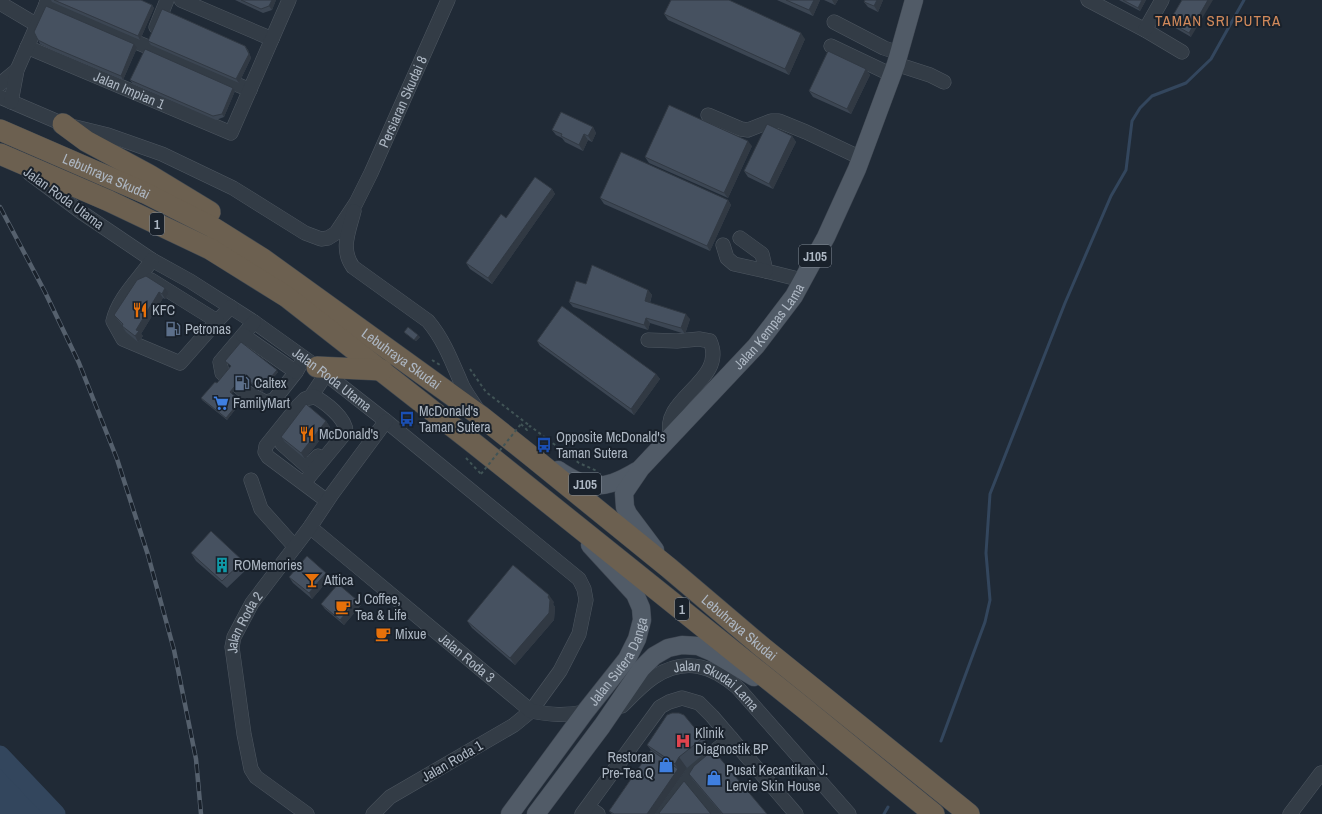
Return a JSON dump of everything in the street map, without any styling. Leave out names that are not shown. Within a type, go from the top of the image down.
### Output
[{"type":"highway","points":[[63,124],[86,141],[149,174],[218,217],[264,259]]},
{"type":"highway","name":"Lebuhraya Skudai","points":[[0,130],[145,193],[212,227],[264,259],[482,418],[531,456],[669,568],[762,647],[969,814]]},
{"type":"highway","name":"Lebuhraya Skudai","points":[[4,156],[108,201],[210,249],[287,297],[382,370],[559,511],[934,814]]},
{"type":"highway","points":[[316,366],[382,370]]},
{"type":"main road","name":"Jalan Kempas Lama","points":[[669,568],[633,522],[624,507],[624,494],[641,468],[756,346],[794,296],[826,237],[861,158],[896,64],[913,1]]},
{"type":"main road","name":"Jalan Kempas Lama","points":[[531,456],[586,484],[607,485],[620,481],[641,468]]},
{"type":"main road","name":"Jalan Sutera Danga","points":[[510,813],[585,712],[627,659],[637,639],[642,620],[641,608],[634,594],[559,511]]},
{"type":"main road","name":"Jalan Sutera Danga","points":[[536,814],[602,726],[641,669],[654,656],[668,648],[682,645],[698,646],[712,652],[804,708]]},
{"type":"street","points":[[141,61],[167,0]]},
{"type":"street","points":[[181,0],[272,39]]},
{"type":"street","points":[[289,0],[250,90],[147,47],[47,2],[17,70],[6,100],[63,124],[108,135],[162,154],[233,188],[305,233],[321,239],[328,238],[336,232],[356,203]]},
{"type":"street","name":"Persiaran Skudai 8","points":[[356,203],[371,173],[448,0]]},
{"type":"street","points":[[1088,0],[1145,30],[1182,52]]},
{"type":"street","points":[[1145,30],[1162,0]]},
{"type":"street","points":[[0,3],[37,25]]},
{"type":"street","points":[[834,22],[884,48],[896,64]]},
{"type":"street","points":[[831,46],[930,74],[944,82]]},
{"type":"street","name":"Jalan Impian 1","points":[[27,47],[231,133],[250,90]]},
{"type":"street","points":[[0,84],[17,70]]},
{"type":"street","points":[[129,90],[135,76]]},
{"type":"street","points":[[708,115],[741,130],[748,130],[771,122],[779,121],[861,158]]},
{"type":"street","name":"Jalan Roda Utama","points":[[4,156],[81,212],[152,260],[190,281],[231,307],[316,366],[386,421],[579,579],[584,589],[586,600],[579,634],[560,671],[531,710]]},
{"type":"street","points":[[356,203],[346,245],[348,260],[353,267],[428,321],[436,330],[463,386],[482,418]]},
{"type":"street","points":[[740,238],[762,254],[766,271]]},
{"type":"street","points":[[723,245],[727,258],[734,264],[802,280]]},
{"type":"street","points":[[152,260],[117,308],[114,315],[113,321],[123,339],[180,363],[231,307]]},
{"type":"street","points":[[142,275],[217,321]]},
{"type":"street","points":[[254,322],[220,362],[222,373],[244,391],[265,402],[274,400],[296,372],[316,366]]},
{"type":"street","points":[[243,335],[296,372]]},
{"type":"street","points":[[648,340],[676,341],[705,339],[710,341],[712,345],[713,360],[703,379],[679,404],[669,421],[669,431],[671,436]]},
{"type":"street","points":[[316,366],[300,416],[280,439],[282,444],[308,467],[340,431],[345,423]]},
{"type":"street","points":[[304,482],[346,432],[345,423],[340,417],[318,398],[313,396],[307,398],[299,405],[266,446],[265,452],[268,457],[304,482],[327,501]]},
{"type":"street","name":"Jalan Roda 2","points":[[307,814],[256,777],[251,769],[244,734],[232,647],[234,637],[252,603],[310,527],[327,501],[386,421]]},
{"type":"street","points":[[251,480],[261,509],[295,547]]},
{"type":"street","name":"Jalan Roda 3","points":[[310,527],[531,710]]},
{"type":"street","name":"Jalan Skudai Lama","points":[[602,726],[645,684],[665,671],[689,666],[712,670],[725,677],[738,688],[849,814]]},
{"type":"street","points":[[590,812],[660,707],[669,702],[682,698],[699,703],[796,814]]},
{"type":"street","points":[[531,710],[550,715],[567,716],[585,712]]},
{"type":"street","name":"Jalan Roda 1","points":[[373,814],[390,797],[514,725],[531,710]]},
{"type":"street","points":[[661,814],[697,765],[731,738]]},
{"type":"street","points":[[1290,814],[1321,773]]},
{"type":"street","points":[[687,777],[718,814]]},
{"type":"path","points":[[468,368],[486,392],[579,463],[600,472]]},
{"type":"path","points":[[466,458],[481,474],[521,424],[527,430],[530,426]]},
{"type":"water","points":[[0,755],[56,814],[0,814]]},
{"type":"building","points":[[54,0],[141,0],[152,5],[138,36]]},
{"type":"building","points":[[241,0],[272,0],[269,6],[261,9]]},
{"type":"building","points":[[671,0],[729,0],[801,33],[785,69],[664,14]]},
{"type":"building","points":[[786,0],[814,0],[809,10]]},
{"type":"building","points":[[865,0],[877,0],[874,6],[864,2]]},
{"type":"building","points":[[1123,0],[1142,0],[1138,8]]},
{"type":"building","points":[[1182,0],[1208,0],[1189,33],[1169,22]]},
{"type":"building","points":[[46,6],[134,44],[121,76],[38,40],[34,32]]},
{"type":"building","points":[[162,9],[245,46],[249,54],[236,79],[148,41]]},
{"type":"building","points":[[145,49],[233,88],[222,114],[213,116],[130,80]]},
{"type":"building","points":[[828,51],[866,69],[847,109],[809,91]]},
{"type":"building","points":[[669,105],[748,141],[724,193],[645,157]]},
{"type":"building","points":[[561,112],[593,127],[588,136],[584,134],[579,145],[561,136],[562,134],[552,130]]},
{"type":"building","points":[[767,124],[792,136],[769,184],[744,171]]},
{"type":"building","points":[[621,152],[728,200],[707,246],[600,198]]},
{"type":"building","points":[[535,177],[552,189],[488,278],[466,263],[501,214],[506,218]]},
{"type":"building","points":[[592,265],[648,290],[645,301],[686,314],[681,328],[646,318],[644,325],[569,302],[576,281],[586,284]]},
{"type":"building","name":"KFC","points":[[146,276],[165,288],[162,294],[159,292],[136,330],[139,331],[135,336],[122,326],[123,324],[114,315],[137,280]]},
{"type":"building","points":[[562,306],[656,374],[631,409],[537,341]]},
{"type":"building","points":[[408,327],[418,335],[414,340],[404,332]]},
{"type":"building","points":[[241,342],[277,370],[260,390],[243,376],[230,392],[240,401],[226,418],[201,398],[215,382],[217,383],[231,366],[225,361]]},
{"type":"building","name":"McDonald's","points":[[306,404],[326,421],[301,453],[281,437]]},
{"type":"building","name":"ROMemories","points":[[211,531],[243,561],[222,581],[191,553]]},
{"type":"building","name":"Attica","points":[[307,556],[326,573],[309,593],[289,577]]},
{"type":"building","points":[[513,565],[549,595],[548,597],[550,600],[549,613],[510,658],[467,621]]},
{"type":"building","name":"J Coffee, Tea & Life","points":[[338,584],[357,600],[340,620],[321,604]]},
{"type":"building","points":[[672,713],[684,715],[703,738],[679,757],[675,764],[647,745],[667,715]]},
{"type":"building","points":[[651,750],[678,769],[647,814],[614,814],[609,811]]},
{"type":"building","points":[[713,750],[767,814],[723,814],[689,774],[694,766]]},
{"type":"building","points":[[684,781],[711,814],[659,813]]},
{"type":"waterway","points":[[941,741],[985,622],[990,600],[986,553],[990,494],[1065,303],[1111,196],[1126,170],[1132,121],[1140,108],[1152,96],[1186,83],[1211,59],[1244,0]]},
{"type":"waterway","points":[[0,755],[56,814]]},
{"type":"waterway","points":[[884,814],[888,807]]},
{"type":"railway","points":[[0,207],[45,292],[79,363],[117,459],[148,555],[174,650],[196,759],[201,814]]},
{"type":"place","name":"KFC","points":[[140,310]]},
{"type":"place","name":"Petronas","points":[[173,329]]},
{"type":"place","name":"Caltex","points":[[242,383]]},
{"type":"place","name":"FamilyMart","points":[[221,403]]},
{"type":"place","name":"McDonald's Taman Sutera","points":[[407,419]]},
{"type":"place","name":"McDonald's","points":[[307,434]]},
{"type":"place","name":"Opposite McDonald's Taman Sutera","points":[[544,445]]},
{"type":"place","name":"ROMemories","points":[[222,565]]},
{"type":"place","name":"Attica","points":[[312,580]]},
{"type":"place","name":"J Coffee, Tea & Life","points":[[343,607]]},
{"type":"place","name":"Mixue","points":[[383,634]]},
{"type":"place","name":"Klinik Diagnostik BP","points":[[683,741]]},
{"type":"place","name":"Restoran Pre-Tea Q","points":[[666,765]]},
{"type":"place","name":"Pusat Kecantikan J. Lervie Skin House","points":[[714,778]]},
{"type":"district","name":"TAMAN SRI PUTRA","points":[[1218,20]]}]
